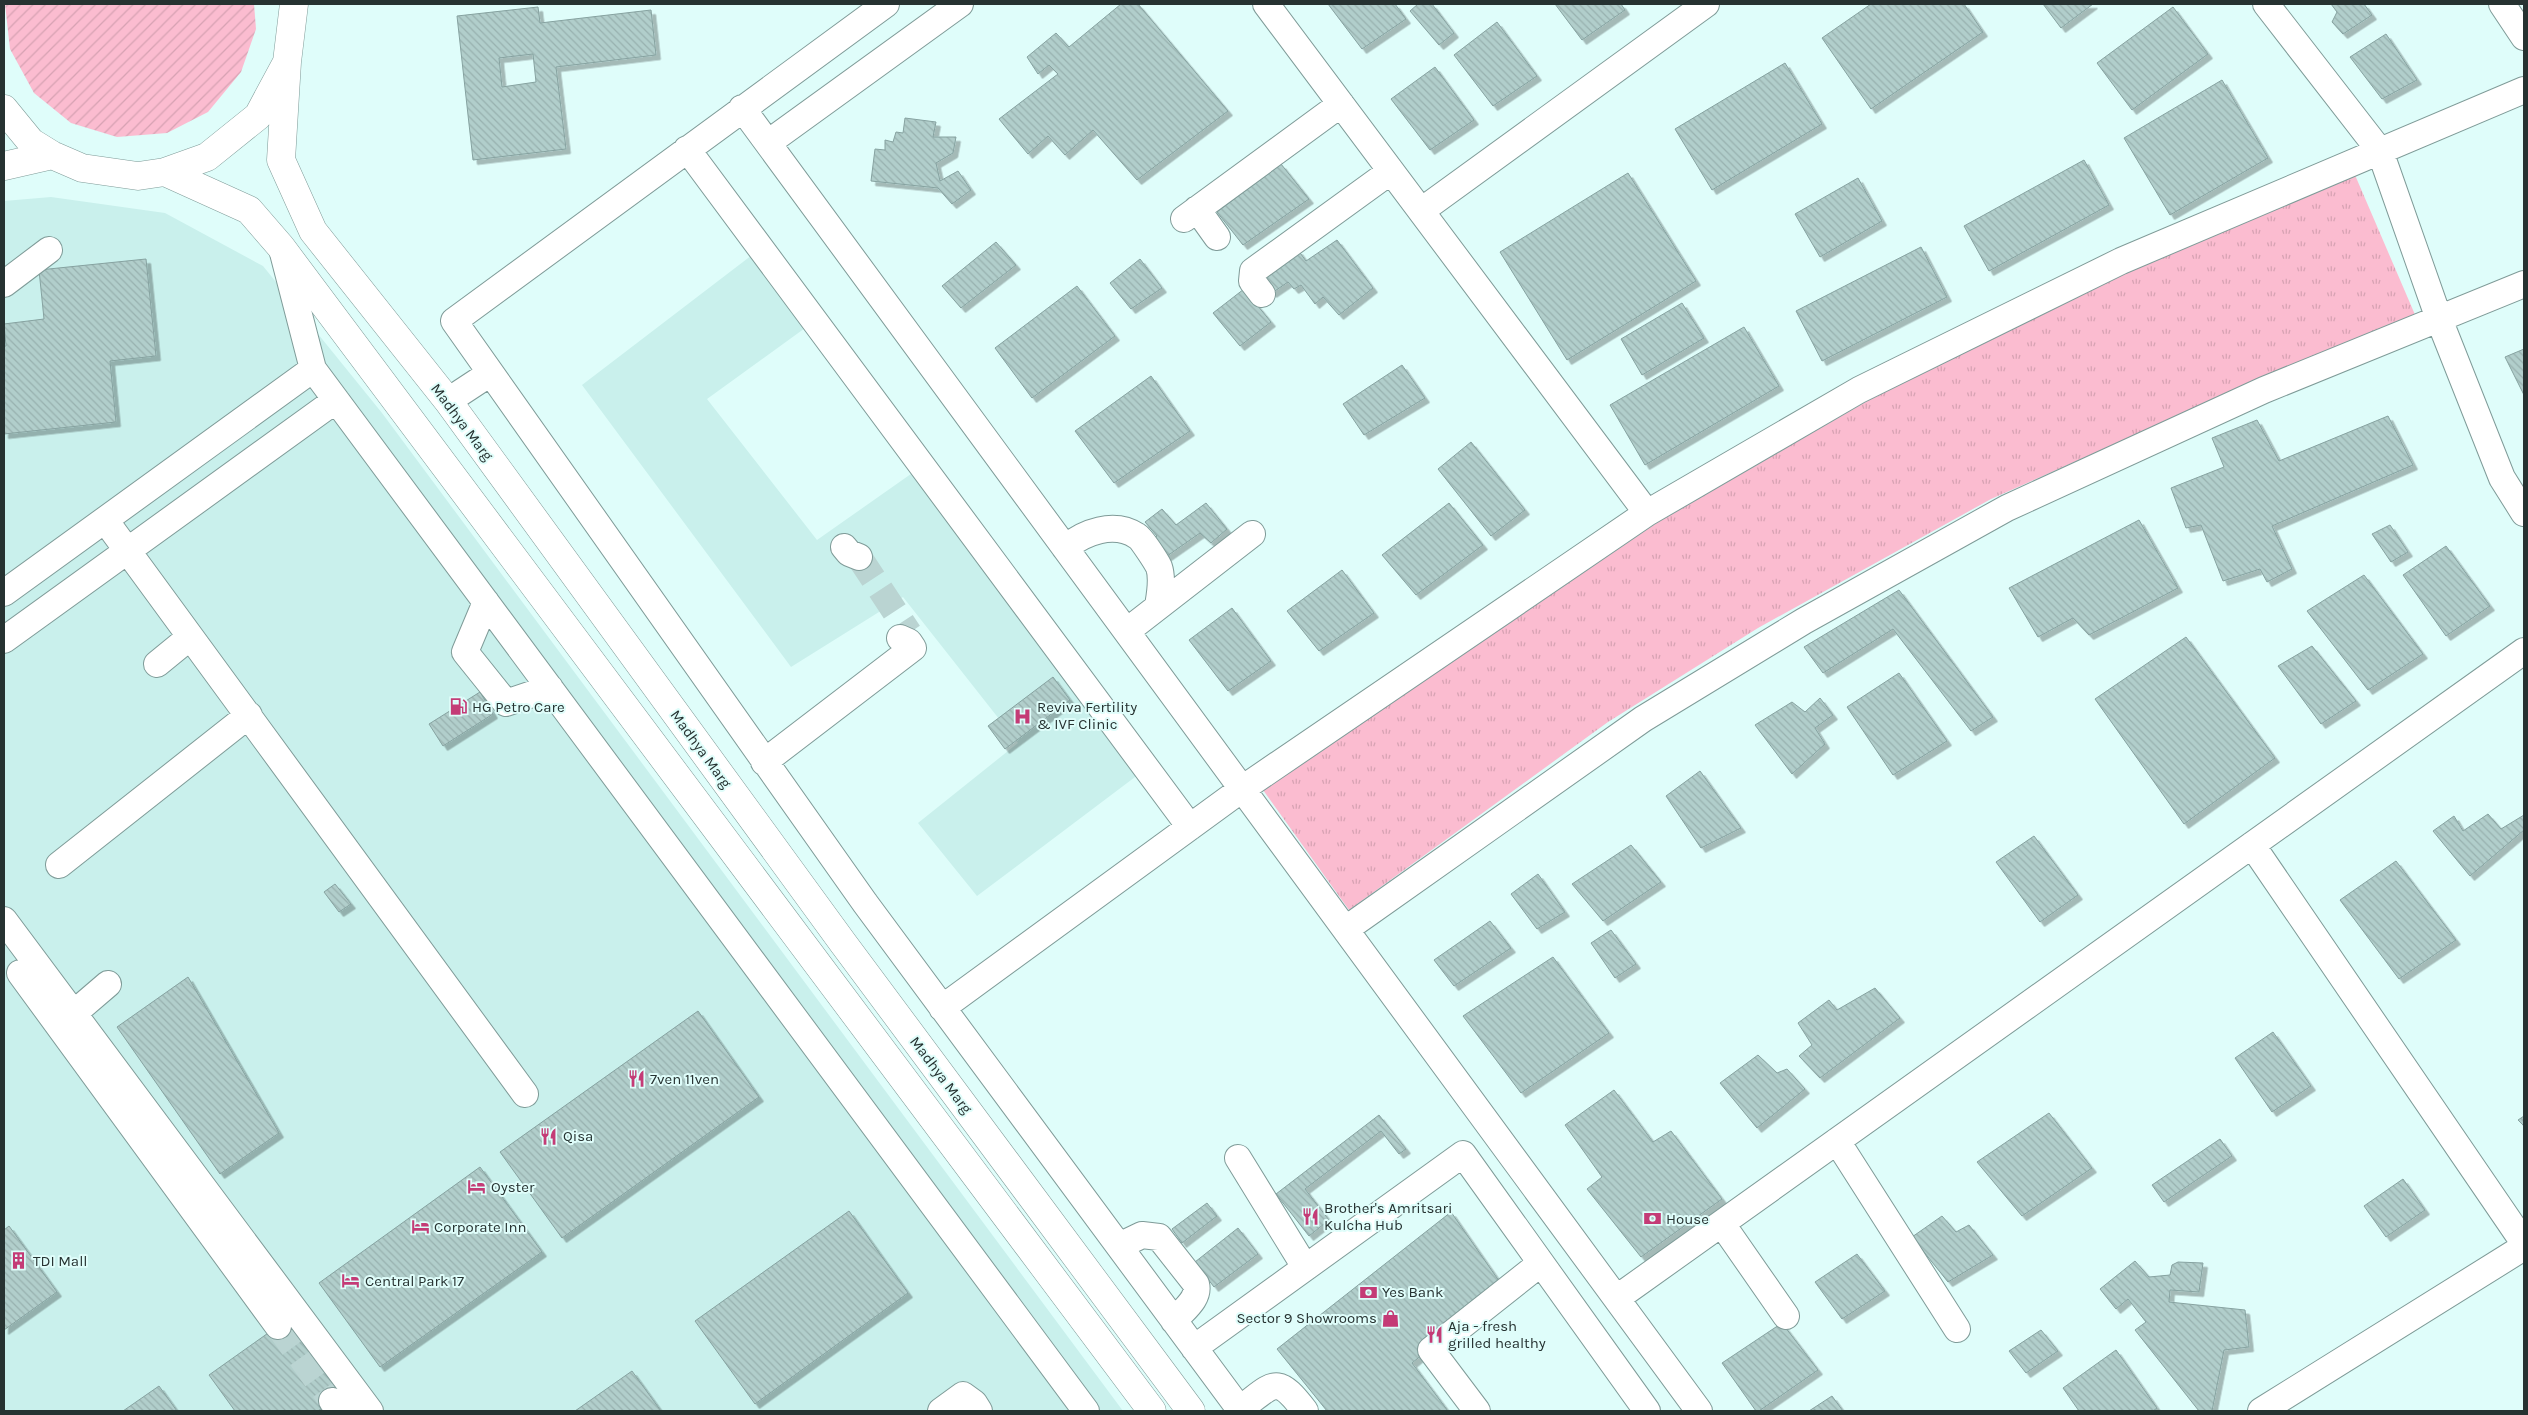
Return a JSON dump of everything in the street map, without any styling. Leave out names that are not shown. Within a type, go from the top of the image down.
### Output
[{"type":"main road","name":"Madhya Marg","points":[[294,4],[287,62],[281,160],[313,231],[448,401],[849,951],[1191,1411]]},
{"type":"main road","points":[[4,109],[31,142],[52,155],[82,168],[138,176],[165,172],[207,157],[258,116],[287,62]]},
{"type":"main road","points":[[4,166],[52,155]]},
{"type":"main road","points":[[165,172],[249,210],[281,247],[1152,1411]]},
{"type":"street","points":[[886,4],[454,321],[489,374],[764,762],[942,1008],[1240,1410],[1272,1386],[1282,1386],[1290,1391],[1305,1411]]},
{"type":"street","points":[[768,143],[960,4]]},
{"type":"street","points":[[1266,4],[1647,513]]},
{"type":"street","points":[[1421,211],[1706,4]]},
{"type":"street","points":[[2266,4],[2380,151],[2439,319],[2502,478],[2524,513]]},
{"type":"street","points":[[2502,4],[2524,37]]},
{"type":"street","points":[[942,1008],[1242,789],[1647,513],[1867,385],[2120,261],[2524,90]]},
{"type":"street","points":[[1217,236],[1191,214],[1341,104]]},
{"type":"street","points":[[742,108],[1699,1411]]},
{"type":"street","points":[[687,149],[1190,827]]},
{"type":"street","points":[[1262,294],[1252,281],[1253,271],[1391,171]]},
{"type":"street","points":[[281,247],[313,369],[1086,1411]]},
{"type":"street","points":[[4,284],[49,250]]},
{"type":"street","points":[[1346,929],[1643,719],[1804,621],[2006,508],[2264,390],[2524,284]]},
{"type":"street","points":[[4,593],[313,369]]},
{"type":"street","points":[[448,401],[489,374]]},
{"type":"street","points":[[4,640],[336,400]]},
{"type":"street","points":[[105,520],[525,1094]]},
{"type":"street","points":[[1065,548],[1083,534],[1105,530],[1123,530],[1138,536],[1159,568],[1161,586],[1158,606]]},
{"type":"street","points":[[1126,631],[1252,534]]},
{"type":"street","points":[[486,602],[465,652],[506,703],[550,688]]},
{"type":"street","points":[[157,664],[190,637]]},
{"type":"street","points":[[764,762],[914,648],[906,638]]},
{"type":"street","points":[[1617,1298],[2524,651]]},
{"type":"street","points":[[59,865],[249,715]]},
{"type":"street","points":[[2252,845],[2524,1243]]},
{"type":"street","points":[[4,920],[73,1014],[215,1221],[278,1326]]},
{"type":"street","points":[[4,950],[215,1221],[370,1411]]},
{"type":"street","points":[[73,1014],[108,984]]},
{"type":"street","points":[[1837,1141],[1957,1329]]},
{"type":"street","points":[[1194,1348],[1463,1154],[1642,1410]]},
{"type":"street","points":[[1238,1158],[1305,1268]]},
{"type":"street","points":[[1722,1224],[1786,1316]]},
{"type":"street","points":[[1119,1246],[1142,1235],[1159,1237],[1196,1284],[1198,1291],[1195,1297],[1174,1321]]},
{"type":"street","points":[[2261,1411],[2524,1247]]},
{"type":"street","points":[[1477,1411],[1431,1350],[1541,1263]]},
{"type":"street","points":[[942,1411],[963,1395],[974,1403],[979,1411]]},
{"type":"shaded area","points":[[51,197],[165,213],[263,266],[382,413],[1123,1411],[4,1411],[4,201]]},
{"type":"shaded area","points":[[756,252],[812,323],[707,399],[817,540],[918,469],[1151,765],[977,896],[918,823],[1018,743],[903,597],[791,667],[582,385]]},
{"type":"green space","points":[[5,4],[254,4],[256,29],[241,72],[208,112],[167,133],[117,137],[71,123],[34,93],[10,49]]},
{"type":"green space","points":[[2355,175],[2416,317],[2250,384],[1991,499],[1758,628],[1608,722],[1349,910],[1263,790],[1658,522],[1869,400],[2130,268]]},
{"type":"building","points":[[1121,4],[1138,4],[1228,111],[1137,180],[1093,130],[1065,155],[1048,136],[1028,154],[999,119],[1058,74],[1049,65],[1038,74],[1027,57],[1056,33],[1069,47]]},
{"type":"building","points":[[1328,4],[1395,4],[1406,19],[1362,49]]},
{"type":"building","points":[[1418,4],[1432,4],[1454,33],[1439,45],[1410,11]]},
{"type":"building","points":[[1555,4],[1621,4],[1625,10],[1582,40]]},
{"type":"building","points":[[1871,4],[1964,4],[1983,32],[1871,109],[1822,38]]},
{"type":"building","points":[[2043,4],[2093,4],[2061,28]]},
{"type":"building","points":[[2331,4],[2364,4],[2372,15],[2343,34],[2332,22],[2337,12]]},
{"type":"building","points":[[538,7],[540,23],[651,10],[656,55],[556,67],[566,149],[473,160],[457,16]],"holes":[[[533,54],[536,82],[502,87],[499,58]]]},
{"type":"building","points":[[2173,7],[2208,54],[2132,110],[2097,63]]},
{"type":"building","points":[[1497,22],[1537,76],[1493,106],[1454,55]]},
{"type":"building","points":[[2386,34],[2417,80],[2382,99],[2350,57]]},
{"type":"building","points":[[1785,63],[1822,124],[1712,190],[1675,129]]},
{"type":"building","points":[[1435,67],[1474,120],[1430,150],[1391,99]]},
{"type":"building","points":[[2222,80],[2268,158],[2170,215],[2124,138]]},
{"type":"building","points":[[905,118],[936,122],[933,137],[956,137],[953,153],[936,163],[940,181],[958,171],[971,190],[952,204],[938,188],[871,181],[875,149],[885,150],[885,140],[893,142],[896,132],[903,133]]},
{"type":"building","points":[[2084,160],[2109,205],[1989,271],[1964,226]]},
{"type":"building","points":[[1281,164],[1309,199],[1243,245],[1217,212]]},
{"type":"building","points":[[1628,173],[1696,281],[1567,360],[1500,252]]},
{"type":"building","points":[[1858,178],[1882,221],[1820,257],[1795,214]]},
{"type":"building","points":[[1337,240],[1373,288],[1339,315],[1323,297],[1315,304],[1301,285],[1294,289],[1288,282],[1272,293],[1262,279],[1298,250],[1306,261]]},
{"type":"building","points":[[996,242],[1016,265],[961,308],[942,286]]},
{"type":"building","points":[[1921,247],[1947,297],[1822,361],[1796,311]]},
{"type":"building","points":[[146,259],[156,356],[110,361],[116,422],[4,434],[4,346],[6,346],[4,324],[44,319],[39,270]]},
{"type":"building","points":[[1140,259],[1162,288],[1131,309],[1110,283]]},
{"type":"building","points":[[1077,286],[1115,336],[1032,398],[995,348]]},
{"type":"building","points":[[1244,289],[1271,322],[1240,346],[1213,313]]},
{"type":"building","points":[[1682,303],[1704,338],[1642,375],[1621,339]]},
{"type":"building","points":[[1744,327],[1779,386],[1645,465],[1610,405]]},
{"type":"building","points":[[2524,349],[2524,395],[2505,357]]},
{"type":"building","points":[[1402,365],[1425,398],[1364,435],[1343,404]]},
{"type":"building","points":[[1151,376],[1190,431],[1114,483],[1075,431]]},
{"type":"building","points":[[2388,416],[2413,465],[2272,526],[2292,569],[2267,582],[2260,569],[2223,581],[2201,525],[2186,528],[2171,488],[2224,467],[2212,438],[2257,420],[2279,461]]},
{"type":"building","points":[[1471,442],[1525,510],[1491,536],[1438,469]]},
{"type":"building","points":[[1206,503],[1227,529],[1211,543],[1200,533],[1160,561],[1146,544],[1157,536],[1145,522],[1162,509],[1176,525]]},
{"type":"building","points":[[1449,503],[1483,545],[1416,595],[1382,555]]},
{"type":"building","points":[[2139,520],[2178,588],[2089,635],[2073,618],[2038,637],[2009,588]]},
{"type":"building","points":[[2390,525],[2408,552],[2391,562],[2372,534]]},
{"type":"building","points":[[2446,546],[2490,606],[2446,636],[2403,575]]},
{"type":"building","points":[[1342,570],[1374,613],[1319,651],[1287,611]]},
{"type":"building","points":[[2364,575],[2423,654],[2368,690],[2307,611]]},
{"type":"building","points":[[1899,590],[1993,717],[1971,731],[1893,629],[1823,673],[1804,647]]},
{"type":"building","points":[[1232,608],[1271,661],[1228,691],[1189,640]]},
{"type":"building","points":[[2186,637],[2275,758],[2184,824],[2095,699]]},
{"type":"building","points":[[2312,646],[2356,701],[2321,724],[2278,666]]},
{"type":"building","points":[[1899,673],[1947,741],[1893,775],[1847,707]]},
{"type":"building","points":[[1053,677],[1070,700],[1005,749],[988,726]]},
{"type":"building","points":[[480,692],[493,714],[443,746],[429,724]]},
{"type":"building","points":[[1820,698],[1833,715],[1815,728],[1825,744],[1792,774],[1755,725],[1792,702],[1805,712]]},
{"type":"building","points":[[1700,771],[1741,828],[1701,848],[1666,796]]},
{"type":"building","points":[[2488,814],[2501,829],[2524,815],[2524,830],[2470,876],[2433,831],[2454,816],[2463,831]]},
{"type":"building","points":[[2034,836],[2078,895],[2040,922],[1996,862]]},
{"type":"building","points":[[1631,845],[1661,882],[1603,921],[1572,884]]},
{"type":"building","points":[[2396,861],[2456,940],[2399,979],[2340,900]]},
{"type":"building","points":[[1538,874],[1565,912],[1537,929],[1511,894]]},
{"type":"building","points":[[335,884],[351,904],[339,912],[324,892]]},
{"type":"building","points":[[1490,921],[1511,948],[1454,986],[1434,960]]},
{"type":"building","points":[[1611,930],[1636,964],[1615,978],[1591,943]]},
{"type":"building","points":[[1553,957],[1609,1033],[1521,1093],[1463,1016]]},
{"type":"building","points":[[188,977],[279,1133],[220,1174],[117,1027]]},
{"type":"building","points":[[1875,988],[1900,1018],[1820,1078],[1799,1056],[1812,1045],[1798,1023],[1829,1000],[1837,1010]]},
{"type":"building","points":[[698,1011],[759,1097],[562,1238],[500,1152]]},
{"type":"building","points":[[2273,1032],[2311,1086],[2272,1112],[2235,1058]]},
{"type":"building","points":[[1758,1055],[1777,1073],[1787,1069],[1805,1089],[1757,1128],[1720,1083]]},
{"type":"building","points":[[1614,1090],[1653,1142],[1671,1131],[1722,1199],[1641,1257],[1587,1189],[1602,1177],[1565,1125]]},
{"type":"building","points":[[2049,1113],[2092,1168],[2022,1216],[1977,1162]]},
{"type":"building","points":[[1379,1115],[1406,1149],[1399,1154],[1381,1131],[1305,1189],[1329,1220],[1309,1236],[1276,1194]]},
{"type":"building","points":[[2524,1116],[2524,1126],[2518,1120]]},
{"type":"building","points":[[2220,1139],[2232,1156],[2164,1202],[2152,1185]]},
{"type":"building","points":[[480,1167],[542,1252],[380,1367],[319,1283]]},
{"type":"building","points":[[2403,1179],[2425,1210],[2386,1237],[2364,1206]]},
{"type":"building","points":[[1207,1203],[1217,1216],[1182,1243],[1172,1229]]},
{"type":"building","points":[[849,1211],[908,1293],[755,1404],[695,1321]]},
{"type":"building","name":"Sector 9 Showrooms","points":[[1451,1212],[1504,1288],[1412,1363],[1448,1411],[1327,1411],[1277,1349]]},
{"type":"building","points":[[1942,1216],[1956,1232],[1969,1225],[1993,1255],[1948,1282],[1912,1237]]},
{"type":"building","name":"TDI Mall","points":[[9,1226],[57,1292],[4,1330],[4,1230]]},
{"type":"building","points":[[1238,1228],[1258,1254],[1214,1287],[1195,1262]]},
{"type":"building","points":[[1857,1254],[1885,1291],[1842,1319],[1815,1282]]},
{"type":"building","points":[[2135,1261],[2149,1277],[2170,1275],[2172,1265],[2178,1262],[2203,1263],[2199,1292],[2170,1290],[2169,1302],[2245,1310],[2249,1347],[2224,1350],[2212,1411],[2199,1411],[2135,1330],[2146,1322],[2128,1299],[2116,1309],[2100,1289]]},
{"type":"building","points":[[302,1309],[356,1384],[318,1411],[235,1411],[209,1375]]},
{"type":"building","points":[[1782,1323],[1818,1370],[1759,1411],[1756,1411],[1722,1363]]},
{"type":"building","points":[[2041,1330],[2058,1351],[2026,1373],[2009,1351]]},
{"type":"building","points":[[2116,1350],[2157,1408],[2153,1411],[2079,1411],[2063,1388]]},
{"type":"building","points":[[632,1371],[661,1411],[575,1411]]},
{"type":"building","points":[[159,1386],[177,1411],[123,1411]]},
{"type":"building","points":[[1832,1396],[1843,1411],[1809,1411]]},
{"type":"tunnel","points":[[859,557],[909,633]]},
{"type":"tunnel","points":[[278,1326],[332,1401]]},
{"type":"place","name":"HG Petro Care","points":[[458,707]]},
{"type":"place","name":"Reviva Fertility & IVF Clinic","points":[[1023,716]]},
{"type":"place","name":"7ven 11ven","points":[[636,1079]]},
{"type":"place","name":"Qisa","points":[[549,1136]]},
{"type":"place","name":"Oyster","points":[[477,1187]]},
{"type":"place","name":"Brother's Amritsari Kulcha Hub","points":[[1310,1217]]},
{"type":"place","name":"House","points":[[1652,1219]]},
{"type":"place","name":"Corporate Inn","points":[[420,1227]]},
{"type":"place","name":"TDI Mall","points":[[19,1261]]},
{"type":"place","name":"Central Park 17","points":[[351,1281]]},
{"type":"place","name":"Yes Bank","points":[[1368,1292]]},
{"type":"place","name":"Sector 9 Showrooms","points":[[1391,1318]]},
{"type":"place","name":"Aja - fresh grilled healthy","points":[[1434,1335]]}]
